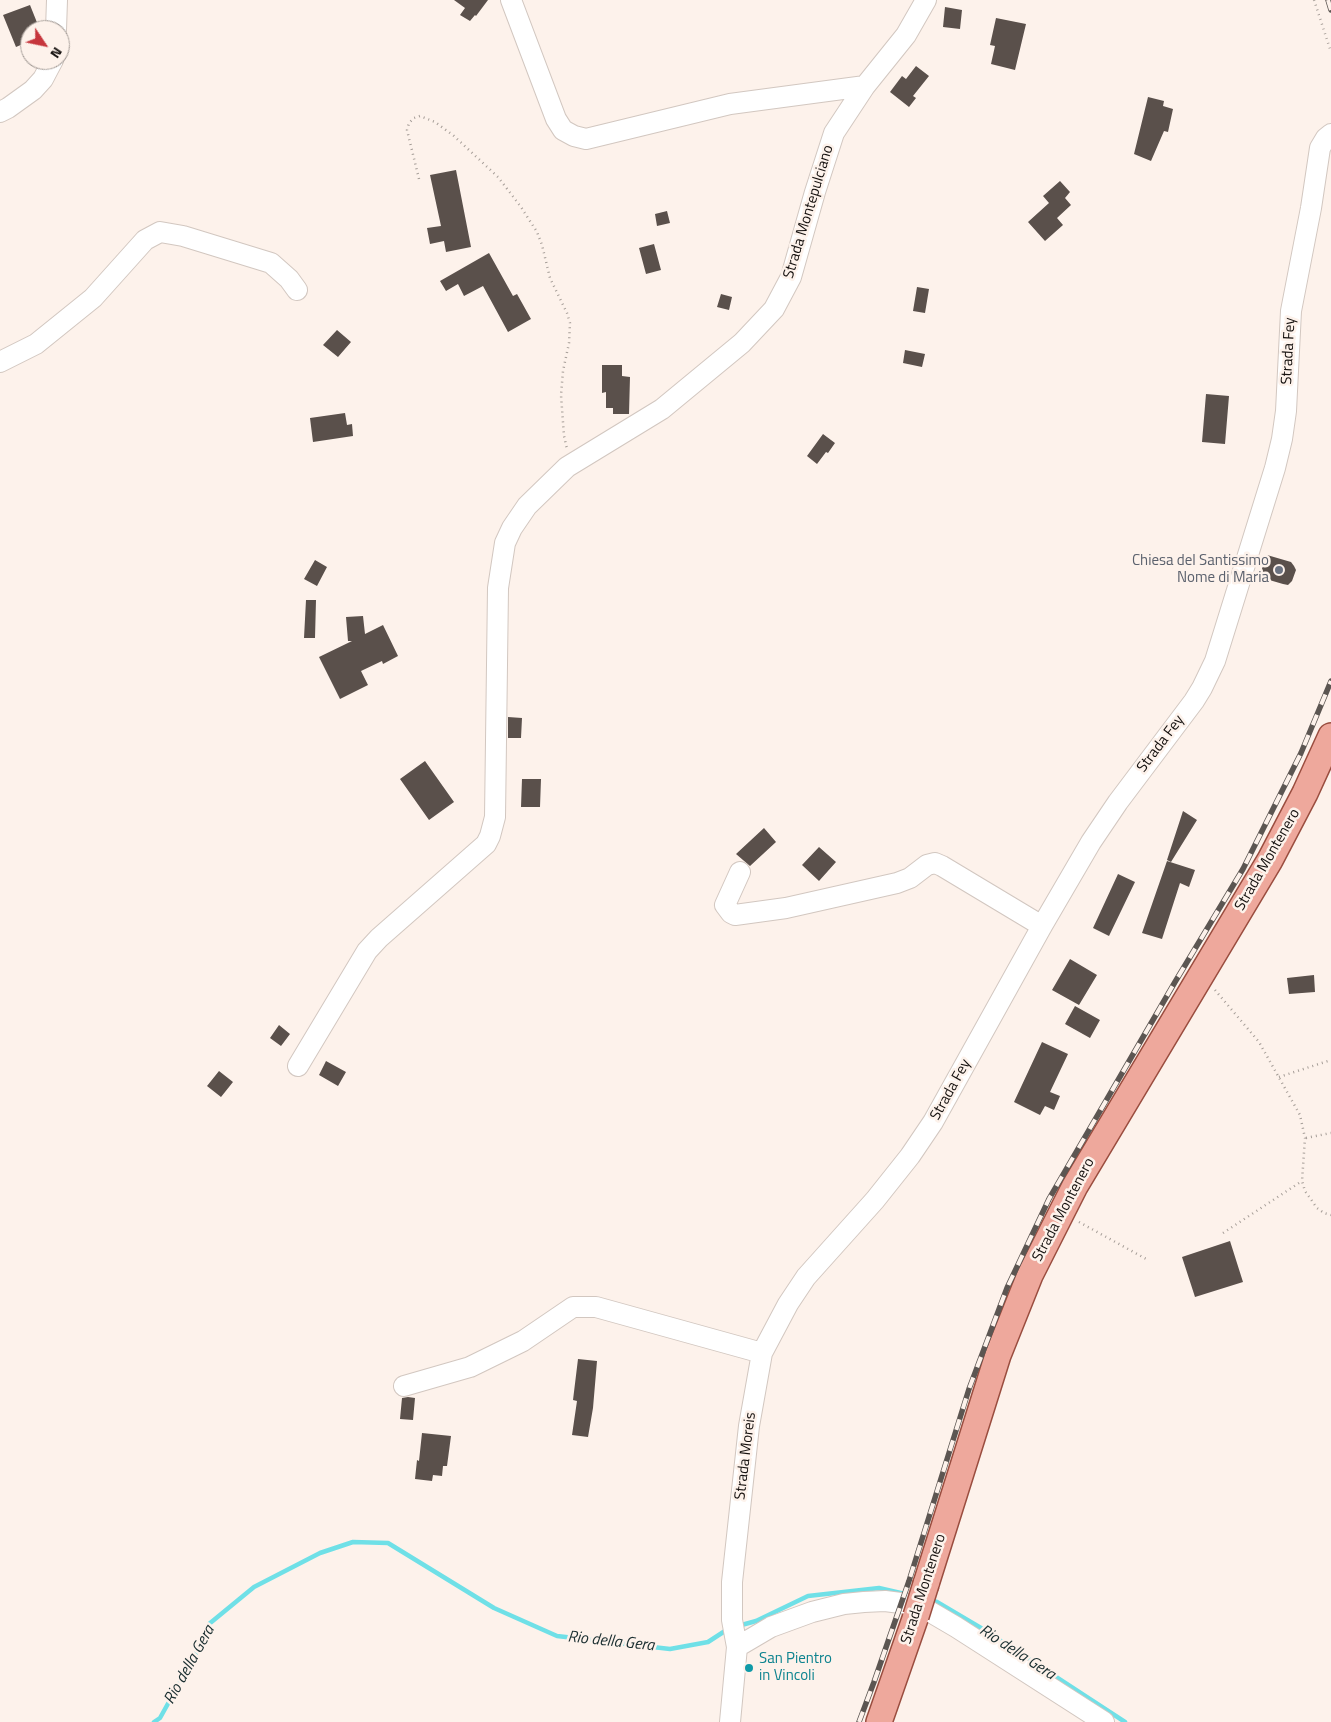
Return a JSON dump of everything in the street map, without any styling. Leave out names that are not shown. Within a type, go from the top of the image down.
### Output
[{"type":"main road","name":"Strada Montenero","points":[[879,1722],[916,1616],[998,1355],[1030,1276],[1075,1186],[1270,860],[1305,793],[1331,736]]},
{"type":"street","points":[[56,20],[57,0]]},
{"type":"street","points":[[511,0],[556,119],[563,130],[574,136],[586,138],[730,104],[865,86]]},
{"type":"street","name":"Strada Montepulciano","points":[[298,1066],[368,951],[379,938],[486,844],[490,836],[495,816],[498,588],[505,543],[512,528],[527,506],[569,466],[662,409],[742,343],[774,309],[791,277],[834,133],[865,86],[906,35],[926,0]]},
{"type":"street","points":[[0,112],[33,90],[43,79],[48,70]]},
{"type":"street","name":"Strada Fey","points":[[806,1278],[881,1192],[910,1156],[933,1122],[1091,842],[1118,802],[1194,700],[1215,661],[1275,468],[1280,446],[1286,411],[1291,311],[1311,208],[1320,148],[1331,134]]},
{"type":"street","points":[[0,362],[36,344],[86,304],[145,240],[160,232],[183,236],[271,264],[289,279],[297,290]]},
{"type":"street","points":[[740,872],[725,905],[731,914],[735,915],[786,908],[897,883],[910,878],[927,865],[935,863],[1042,926]]},
{"type":"street","name":"Strada Moreis","points":[[730,1722],[734,1634],[732,1582],[749,1426],[762,1353],[788,1304],[806,1278]]},
{"type":"street","points":[[404,1386],[470,1367],[523,1342],[573,1307],[596,1307],[762,1353]]},
{"type":"street","points":[[734,1634],[771,1627],[812,1612],[844,1604],[885,1601],[908,1604],[927,1610],[1104,1722]]},
{"type":"path","points":[[1314,0],[1331,52]]},
{"type":"path","points":[[419,179],[407,130],[409,123],[414,118],[420,116],[435,122],[454,136],[498,177],[537,232],[550,278],[570,323],[561,395],[564,436],[569,466]]},
{"type":"path","points":[[1201,974],[1259,1042],[1300,1115],[1305,1138],[1302,1181],[1305,1191],[1317,1208],[1331,1215]]},
{"type":"path","points":[[1279,1077],[1331,1060]]},
{"type":"path","points":[[1305,1138],[1331,1133]]},
{"type":"path","points":[[1223,1233],[1302,1181]]},
{"type":"path","points":[[1062,1212],[1148,1260]]},
{"type":"building","points":[[454,0],[488,0],[470,21],[460,15],[465,8]]},
{"type":"building","points":[[30,5],[36,20],[20,20],[20,45],[16,47],[3,15]]},
{"type":"building","points":[[945,7],[962,10],[960,29],[943,27]]},
{"type":"building","points":[[996,18],[1026,24],[1015,70],[991,64],[995,46],[990,45]]},
{"type":"building","points":[[916,66],[929,76],[913,96],[916,98],[909,107],[890,92],[902,76],[906,79]]},
{"type":"building","points":[[1148,97],[1164,101],[1163,106],[1173,109],[1168,132],[1164,131],[1151,161],[1134,154]]},
{"type":"building","points":[[456,170],[471,247],[446,252],[444,241],[430,244],[427,228],[441,226],[430,175]]},
{"type":"building","points":[[1060,181],[1070,192],[1065,198],[1071,205],[1057,218],[1063,225],[1045,241],[1028,222],[1049,203],[1043,196]]},
{"type":"building","points":[[667,211],[670,223],[657,226],[655,214]]},
{"type":"building","points":[[654,244],[661,270],[646,274],[639,248]]},
{"type":"building","points":[[489,253],[513,296],[517,294],[531,319],[508,332],[483,286],[464,296],[458,284],[446,291],[440,281]]},
{"type":"building","points":[[917,287],[929,289],[925,313],[913,311]]},
{"type":"building","points":[[721,294],[732,297],[729,310],[717,307]]},
{"type":"building","points":[[337,330],[351,342],[338,357],[323,345]]},
{"type":"building","points":[[905,350],[925,354],[922,367],[903,363]]},
{"type":"building","points":[[602,365],[622,365],[622,376],[630,377],[629,414],[613,414],[613,408],[606,408],[606,392],[602,393]]},
{"type":"building","points":[[1206,394],[1229,396],[1225,444],[1202,442]]},
{"type":"building","points":[[345,413],[347,425],[352,424],[353,436],[313,442],[310,418]]},
{"type":"building","points":[[823,434],[835,443],[817,464],[807,456]]},
{"type":"building","name":"Chiesa del Santissimo Nome di Maria","points":[[1267,555],[1291,562],[1294,566],[1296,570],[1292,581],[1288,585],[1259,577]]},
{"type":"building","points":[[315,560],[327,567],[317,586],[304,579]]},
{"type":"building","points":[[306,600],[316,600],[315,638],[304,638]]},
{"type":"building","points":[[363,616],[365,634],[383,625],[398,656],[383,664],[382,661],[361,671],[368,685],[340,699],[319,657],[352,641],[348,641],[346,617]]},
{"type":"building","points":[[508,717],[522,718],[521,738],[508,738]]},
{"type":"building","points":[[425,761],[454,802],[429,820],[400,779]]},
{"type":"building","points":[[522,779],[541,779],[540,807],[521,807]]},
{"type":"building","points":[[1183,811],[1197,820],[1171,862],[1167,860]]},
{"type":"building","points":[[764,828],[776,842],[750,866],[736,854]]},
{"type":"building","points":[[819,847],[836,862],[819,881],[802,865]]},
{"type":"building","points":[[1167,861],[1195,870],[1189,887],[1180,883],[1162,939],[1142,933]]},
{"type":"building","points":[[1118,874],[1135,882],[1109,936],[1093,928]]},
{"type":"building","points":[[1070,959],[1097,975],[1079,1005],[1052,990]]},
{"type":"building","points":[[1314,975],[1315,992],[1289,994],[1287,978]]},
{"type":"building","points":[[1075,1006],[1100,1020],[1090,1038],[1065,1024]]},
{"type":"building","points":[[279,1025],[290,1034],[281,1046],[270,1038]]},
{"type":"building","points":[[1042,1042],[1068,1054],[1050,1092],[1060,1096],[1054,1110],[1045,1106],[1040,1115],[1014,1102]]},
{"type":"building","points":[[326,1061],[346,1072],[338,1086],[319,1075]]},
{"type":"building","points":[[219,1071],[233,1082],[221,1097],[207,1086]]},
{"type":"building","points":[[1230,1241],[1243,1282],[1195,1297],[1182,1257]]},
{"type":"building","points":[[578,1359],[597,1361],[593,1408],[588,1437],[572,1435],[577,1401],[573,1400]]},
{"type":"building","points":[[402,1398],[415,1398],[413,1420],[400,1419]]},
{"type":"building","points":[[422,1433],[451,1436],[447,1466],[443,1466],[442,1476],[433,1475],[432,1481],[415,1479]]},
{"type":"waterway","name":"Rio della Gera","points":[[154,1722],[160,1718],[195,1655],[209,1624],[254,1587],[320,1553],[353,1542],[388,1543],[494,1608],[557,1636],[670,1649],[708,1642],[728,1629]]},
{"type":"waterway","name":"Rio della Gera","points":[[738,1626],[756,1621],[808,1596],[879,1588],[905,1594]]},
{"type":"waterway","name":"Rio della Gera","points":[[930,1600],[937,1602],[981,1628],[1125,1722]]},
{"type":"railway","points":[[1328,0],[1331,10]]},
{"type":"railway","points":[[859,1722],[909,1581],[969,1389],[1007,1288],[1049,1199],[1243,869],[1301,753],[1331,681]]},
{"type":"place","name":"Chiesa del Santissimo Nome di Maria","points":[[1279,570]]},
{"type":"place","name":"San Pientro in Vincoli","points":[[749,1668]]}]
